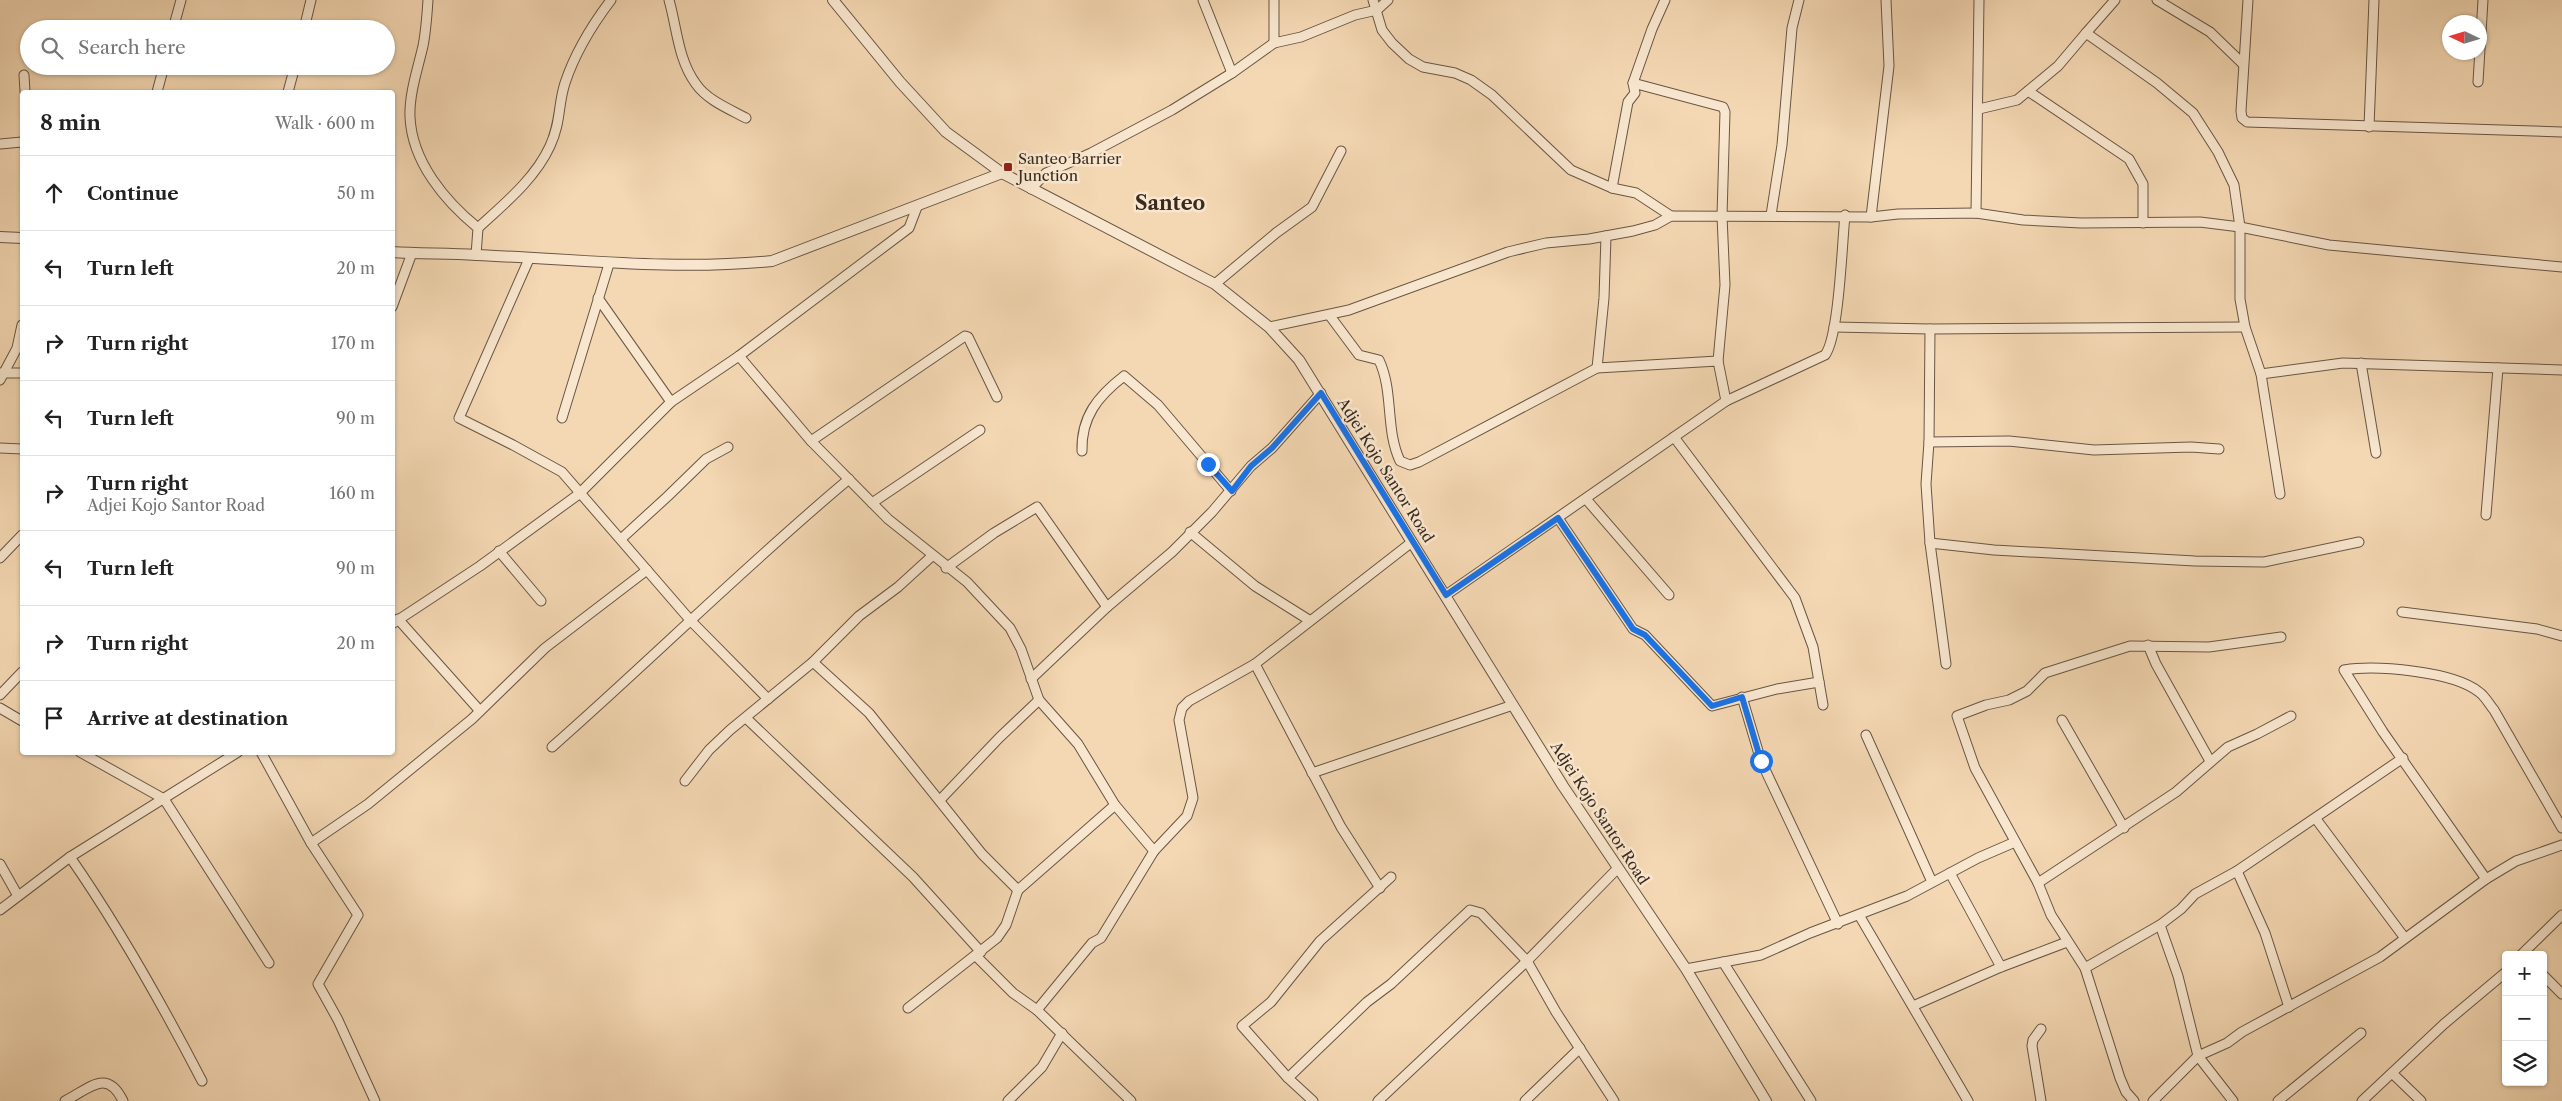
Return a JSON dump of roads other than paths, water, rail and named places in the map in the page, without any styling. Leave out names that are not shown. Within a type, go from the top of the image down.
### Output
[{"type":"street","points":[[175,20],[181,0]]},
{"type":"street","points":[[306,20],[311,0]]},
{"type":"street","points":[[428,0],[423,43],[410,116],[413,138],[431,180],[465,218],[478,228]]},
{"type":"street","points":[[476,254],[478,228],[523,186],[550,147],[559,122],[564,84],[582,44],[611,0]]},
{"type":"street","points":[[669,0],[680,50],[696,84],[718,103],[746,118]]},
{"type":"street","name":"Adjei Kojo Santor Road","points":[[833,0],[900,82],[946,132],[1002,173],[1130,238],[1215,284],[1269,327],[1299,360],[1563,786],[1686,969],[1766,1101]]},
{"type":"street","points":[[1203,0],[1232,73]]},
{"type":"street","points":[[1274,0],[1274,43]]},
{"type":"street","points":[[1373,0],[1382,30],[1392,44],[1409,60],[1423,67],[1455,73],[1471,80],[1492,95],[1571,170],[1612,188],[1636,193],[1671,216]]},
{"type":"street","points":[[1031,189],[1046,173],[1091,153],[1172,110],[1232,73],[1274,43],[1301,37],[1355,15],[1377,10],[1388,0]]},
{"type":"street","points":[[1612,188],[1628,102],[1635,93],[1633,83],[1639,71],[1640,58],[1665,0]]},
{"type":"street","points":[[1771,215],[1782,145],[1792,28],[1798,0]]},
{"type":"street","points":[[1871,217],[1889,66],[1886,0]]},
{"type":"street","points":[[1976,213],[1979,109],[1979,0]]},
{"type":"street","points":[[1979,109],[2017,100],[2058,66],[2115,0]]},
{"type":"street","points":[[2157,0],[2210,32],[2242,64]]},
{"type":"street","points":[[2248,0],[2242,64],[2241,112],[2242,118],[2247,122],[2562,132]]},
{"type":"street","points":[[2369,127],[2374,0]]},
{"type":"street","points":[[2478,82],[2483,0]]},
{"type":"street","points":[[2086,33],[2157,83],[2193,113],[2218,152],[2234,185],[2240,227],[2239,293],[2245,327],[2261,374],[2280,494]]},
{"type":"street","points":[[24,75],[24,90]]},
{"type":"street","points":[[158,90],[162,75]]},
{"type":"street","points":[[289,90],[293,75]]},
{"type":"street","points":[[1633,83],[1722,108],[1725,112],[1722,216],[1725,285],[1718,361],[1726,401]]},
{"type":"street","points":[[2028,91],[2129,159],[2143,184],[2143,223]]},
{"type":"street","points":[[0,144],[20,142]]},
{"type":"street","points":[[1215,284],[1276,233],[1312,207],[1340,151]]},
{"type":"street","points":[[395,252],[476,254],[608,264],[735,265],[772,261],[917,208],[1002,173]]},
{"type":"street","points":[[480,711],[395,621],[432,599],[579,494],[671,402],[739,356],[909,228],[917,208]]},
{"type":"street","points":[[1269,327],[1330,316],[1508,252],[1546,243],[1606,236],[1655,225],[1671,216],[1845,215],[1871,217],[1898,214],[1976,213],[2023,220],[2143,223],[2200,222],[2240,227],[2329,245],[2562,267]]},
{"type":"street","points":[[1446,595],[1726,401],[1825,355],[1831,347],[1834,327],[1845,215]]},
{"type":"street","points":[[1597,368],[1604,298],[1606,236]]},
{"type":"street","points":[[0,237],[20,238]]},
{"type":"street","points":[[395,300],[412,253]]},
{"type":"street","points":[[529,259],[459,418],[562,472],[579,494],[621,538],[691,621],[768,699]]},
{"type":"street","points":[[562,418],[608,264]]},
{"type":"street","points":[[598,298],[671,402]]},
{"type":"street","points":[[1330,316],[1359,355],[1379,360],[1386,375],[1394,448],[1400,461],[1410,465],[1597,368],[1718,361]]},
{"type":"street","points":[[1834,327],[1930,329],[2245,327]]},
{"type":"street","points":[[1930,329],[1929,442],[1926,484],[1930,543],[1946,664]]},
{"type":"street","points":[[1,375],[17,348],[20,334]]},
{"type":"street","points":[[811,441],[965,336],[968,337],[996,397]]},
{"type":"street","points":[[739,356],[811,441],[849,480],[932,556],[967,582],[1010,628],[1021,649],[1040,700],[1078,744],[1115,805],[1154,851]]},
{"type":"street","points":[[2261,374],[2343,363],[2562,370]]},
{"type":"street","points":[[2361,363],[2376,453]]},
{"type":"street","points":[[2486,515],[2498,368]]},
{"type":"street","points":[[1,375],[20,374]]},
{"type":"street","points":[[1082,451],[1081,436],[1086,419],[1096,400],[1124,376],[1158,405],[1232,491]]},
{"type":"street","points":[[1031,679],[1107,607],[1172,552],[1232,491],[1251,466],[1272,448],[1321,393]]},
{"type":"street","points":[[872,503],[980,430]]},
{"type":"street","points":[[1674,437],[1795,598],[1813,647],[1824,705]]},
{"type":"street","points":[[1929,442],[2010,441],[2094,450],[2191,447],[2219,449]]},
{"type":"street","points":[[621,538],[706,459],[728,447]]},
{"type":"street","points":[[0,448],[20,449]]},
{"type":"street","points":[[552,747],[691,621],[777,539],[849,480]]},
{"type":"street","points":[[1586,499],[1669,594]]},
{"type":"street","points":[[946,568],[994,533],[1038,507],[1107,607]]},
{"type":"street","points":[[1558,518],[1633,629],[1645,635],[1712,706],[1742,697],[1819,682]]},
{"type":"street","points":[[1190,532],[1255,586],[1309,620]]},
{"type":"street","points":[[0,558],[20,537]]},
{"type":"street","points":[[1037,1010],[1092,943],[1101,938],[1154,851],[1190,810],[1192,798],[1178,720],[1182,708],[1189,701],[1255,664],[1309,620],[1412,542]]},
{"type":"street","points":[[1930,543],[1994,550],[2195,561],[2264,562],[2359,542]]},
{"type":"street","points":[[499,550],[541,601]]},
{"type":"street","points":[[685,782],[709,750],[813,662],[859,616],[898,587],[932,556]]},
{"type":"street","points":[[311,843],[368,804],[480,711],[545,648],[647,570]]},
{"type":"street","points":[[2402,612],[2537,629],[2562,636]]},
{"type":"street","points":[[2134,1101],[2126,1092],[2120,1078],[2085,968],[2051,915],[2038,883],[1976,768],[1957,716],[1986,704],[2009,700],[2027,691],[2045,673],[2130,646],[2209,647],[2281,637]]},
{"type":"street","points":[[2148,645],[2156,664],[2210,761]]},
{"type":"street","points":[[813,662],[870,713],[982,854],[1018,890]]},
{"type":"street","points":[[1255,664],[1341,827],[1380,888]]},
{"type":"street","points":[[2486,879],[2383,732],[2344,670],[2390,668],[2430,674],[2480,692],[2503,725],[2562,828]]},
{"type":"street","points":[[0,695],[20,674]]},
{"type":"street","points":[[1742,697],[1761,761],[1838,924]]},
{"type":"street","points":[[940,800],[999,738],[1040,700]]},
{"type":"street","points":[[1312,773],[1513,705]]},
{"type":"street","points":[[0,708],[20,720]]},
{"type":"street","points":[[2038,883],[2176,792],[2228,747],[2291,716]]},
{"type":"street","points":[[746,718],[913,877],[1013,994],[1037,1010],[1131,1101]]},
{"type":"street","points":[[2062,720],[2124,828]]},
{"type":"street","points":[[1866,735],[1932,882]]},
{"type":"street","points":[[85,755],[164,799],[268,963]]},
{"type":"street","points":[[0,910],[70,857],[233,755]]},
{"type":"street","points":[[263,755],[311,843],[358,915],[318,984],[338,1020],[376,1101]]},
{"type":"street","points":[[2085,968],[2160,925],[2181,909],[2195,894],[2237,871],[2403,758]]},
{"type":"street","points":[[908,1008],[997,938],[1006,925],[1018,890],[1115,805]]},
{"type":"street","points":[[2316,819],[2404,938]]},
{"type":"street","points":[[1686,969],[1760,955],[1810,933],[1838,924],[1907,896],[2015,842]]},
{"type":"street","points":[[2153,1101],[2198,1056],[2227,1043],[2380,957],[2486,879],[2516,861],[2562,845]]},
{"type":"street","points":[[70,857],[107,910],[152,986],[202,1081]]},
{"type":"street","points":[[0,864],[18,896]]},
{"type":"street","points":[[1378,1101],[1527,961],[1618,868]]},
{"type":"street","points":[[2237,871],[2265,932],[2289,1007]]},
{"type":"street","points":[[1950,873],[2001,967]]},
{"type":"street","points":[[1313,1101],[1288,1078],[1242,1026],[1271,1002],[1320,941],[1391,877]]},
{"type":"street","points":[[1288,1078],[1367,1002],[1391,984],[1470,910],[1481,913],[1527,961],[1614,1101]]},
{"type":"street","points":[[1859,915],[1968,1101]]},
{"type":"street","points":[[2527,951],[2562,916]]},
{"type":"street","points":[[2160,925],[2181,984],[2191,1036],[2198,1056],[2233,1101]]},
{"type":"street","points":[[1913,1006],[2001,967],[2067,942]]},
{"type":"street","points":[[1723,962],[1810,1101]]},
{"type":"street","points":[[2362,1101],[2444,1024],[2502,975]]},
{"type":"street","points":[[2547,979],[2562,994]]},
{"type":"street","points":[[2041,1029],[2033,1040],[2032,1046],[2041,1101]]},
{"type":"street","points":[[1008,1101],[1042,1066],[1062,1033]]},
{"type":"street","points":[[2278,1101],[2361,1033]]},
{"type":"street","points":[[1525,1101],[1580,1048]]},
{"type":"street","points":[[2392,1073],[2421,1101]]},
{"type":"street","points":[[65,1101],[98,1083],[107,1082],[114,1086],[124,1101]]},
{"type":"place","name":"Santeo Barrier Junction","points":[[1008,167]]},
{"type":"district","name":"Santeo","points":[[1170,203]]}]
